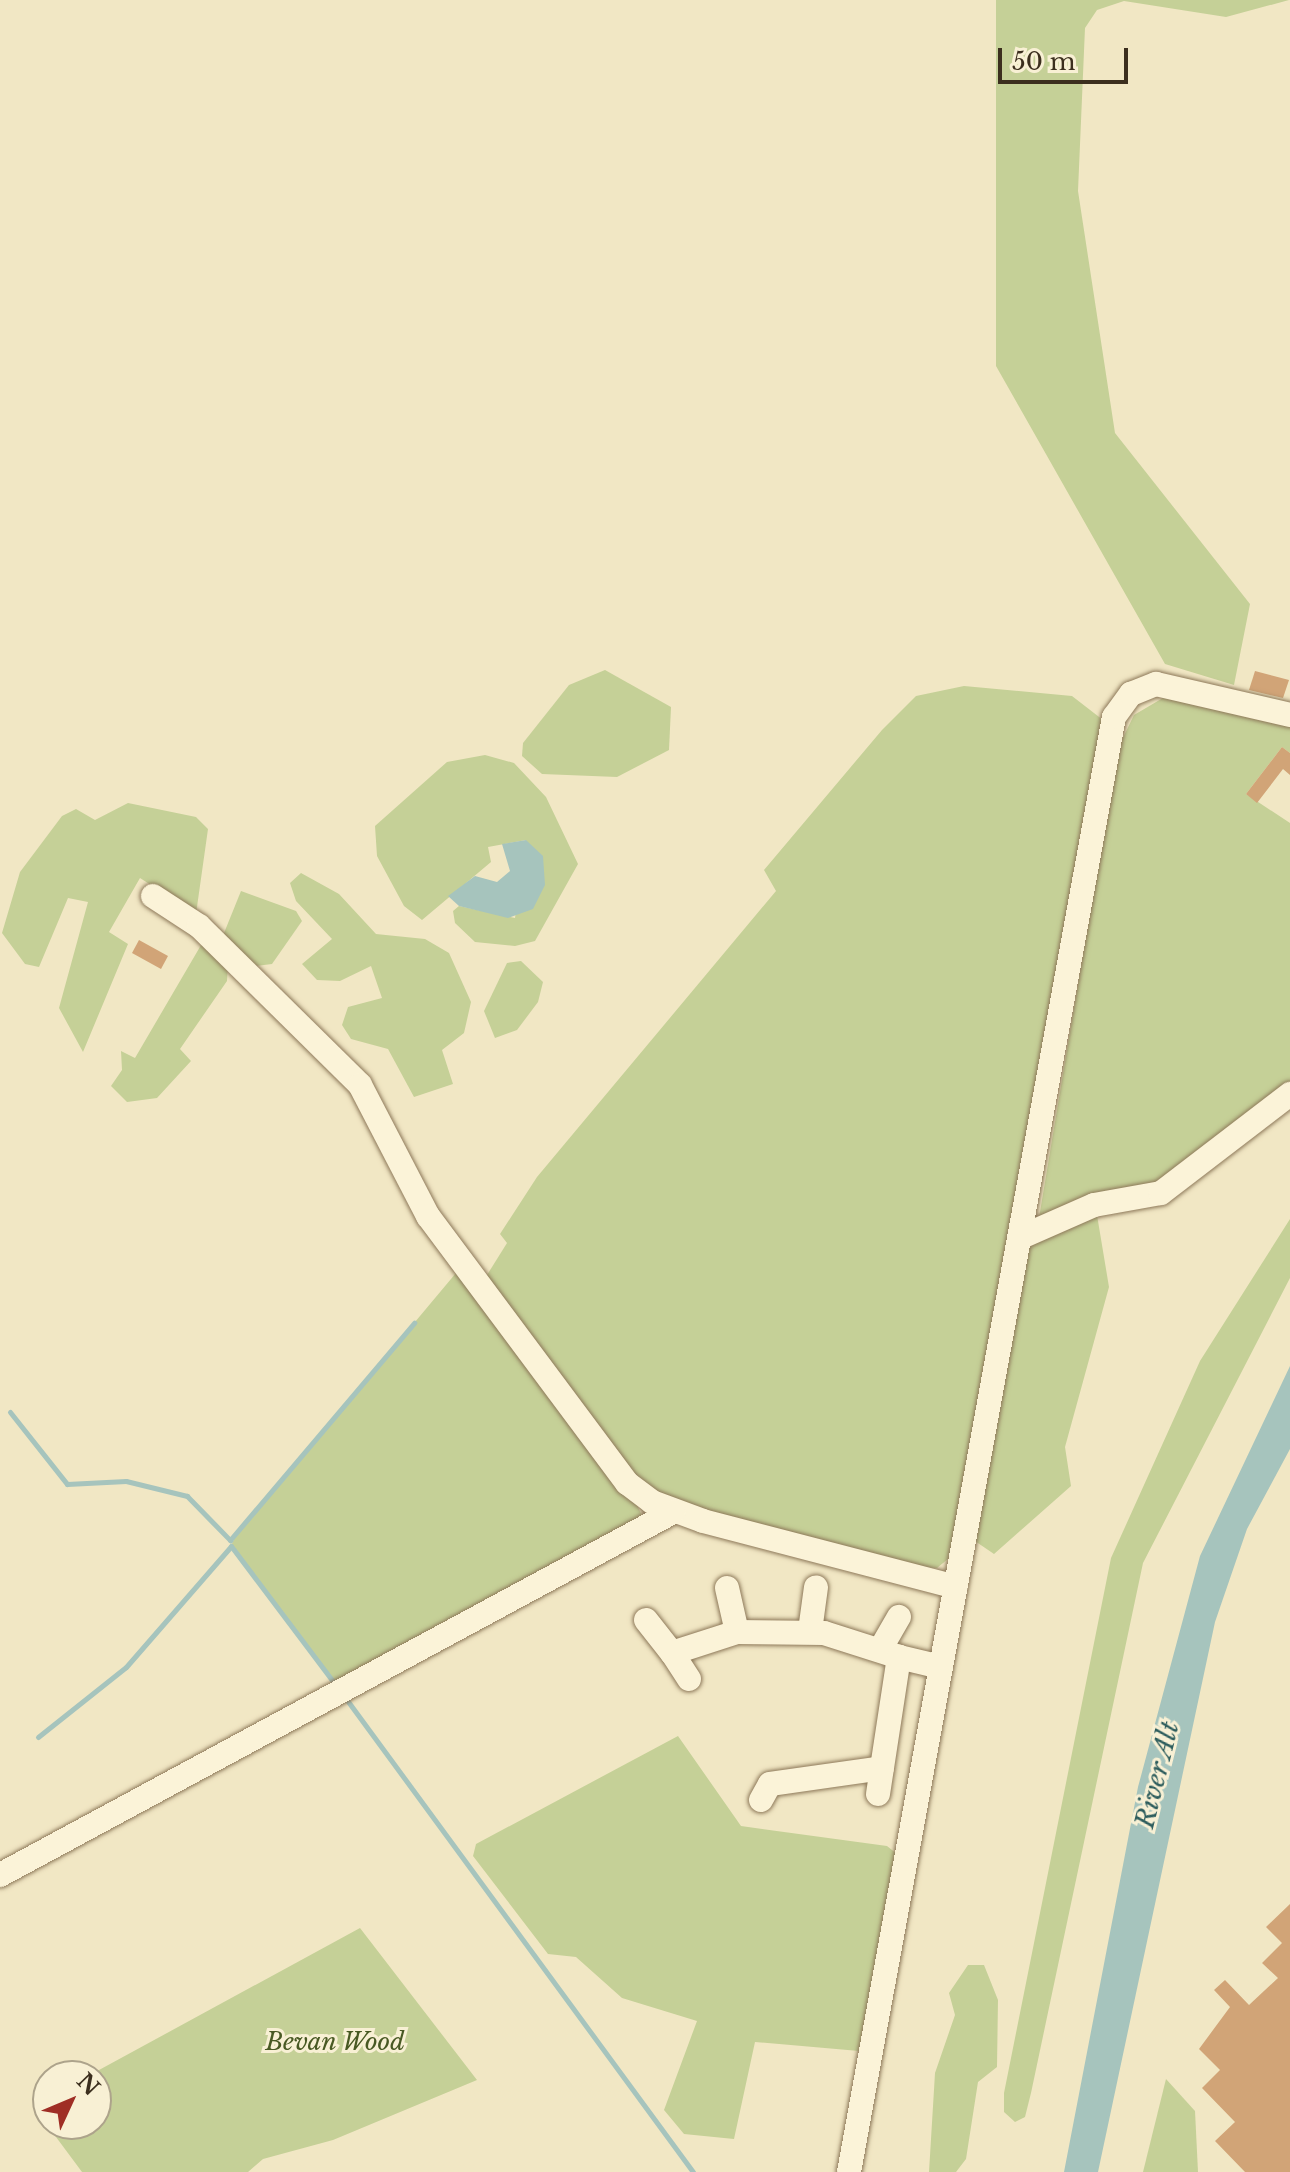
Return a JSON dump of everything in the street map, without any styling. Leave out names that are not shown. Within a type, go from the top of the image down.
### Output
[{"type":"lane","points":[[849,2172],[1114,717],[1131,694],[1156,684],[1290,715]]},
{"type":"lane","points":[[153,896],[199,926],[360,1085],[428,1216],[617,1471],[673,1512],[956,1587]]},
{"type":"lane","points":[[1019,1238],[1094,1205],[1161,1193],[1290,1094]]},
{"type":"lane","points":[[0,1875],[673,1512]]},
{"type":"lane","points":[[810,1631],[816,1587]]},
{"type":"lane","points":[[727,1588],[737,1632]]},
{"type":"lane","points":[[878,1794],[890,1653],[899,1617]]},
{"type":"lane","points":[[646,1620],[689,1679]]},
{"type":"lane","points":[[672,1653],[737,1632],[810,1631],[941,1667]]},
{"type":"lane","points":[[761,1800],[770,1784],[882,1768]]},
{"type":"green space","points":[[996,0],[1289,0],[1226,17],[1124,1],[1097,10],[1085,28],[1078,191],[1115,433],[1250,604],[1234,685],[1165,664],[996,366]]},
{"type":"green space","points":[[605,670],[671,707],[669,750],[617,777],[542,774],[522,756],[523,743],[569,685]]},
{"type":"green space","points":[[964,686],[1072,696],[1103,720],[954,1554],[937,1568],[894,1566],[637,1505],[643,1518],[339,1690],[231,1546],[235,1537],[456,1273],[487,1275],[507,1243],[500,1234],[537,1177],[776,891],[764,870],[882,730],[916,696]]},
{"type":"green space","points":[[1168,695],[1290,722],[1290,753],[1282,747],[1246,794],[1290,823],[1290,1094],[1189,1172],[1037,1230],[1117,750],[1134,715]]},
{"type":"green space","points":[[485,755],[514,763],[546,797],[578,864],[535,941],[515,946],[475,942],[455,923],[453,911],[459,906],[515,918],[526,840],[488,847],[491,862],[422,920],[404,906],[377,856],[375,826],[447,762]]},
{"type":"green space","points":[[128,803],[196,817],[208,829],[196,914],[140,878],[109,932],[128,944],[83,1052],[59,1008],[88,902],[68,898],[39,967],[25,964],[2,933],[20,872],[62,816],[76,809],[95,820]]},
{"type":"green space","points":[[301,873],[339,894],[376,934],[425,939],[449,953],[471,1002],[464,1033],[442,1050],[453,1084],[414,1097],[388,1049],[351,1039],[342,1025],[348,1007],[382,998],[371,966],[340,981],[317,980],[302,964],[332,939],[296,901],[290,883]]},
{"type":"green space","points":[[241,891],[296,911],[302,921],[272,964],[249,967],[222,938]]},
{"type":"green space","points":[[204,940],[228,964],[227,981],[180,1049],[191,1061],[157,1098],[127,1102],[111,1086],[122,1070],[121,1051],[135,1058]]},
{"type":"green space","points":[[521,961],[543,982],[538,1002],[517,1030],[495,1038],[484,1011],[507,963]]},
{"type":"green space","points":[[1083,1214],[1097,1215],[1109,1287],[1065,1447],[1071,1486],[994,1554],[972,1539],[1025,1250]]},
{"type":"green space","points":[[1290,1219],[1290,1278],[1143,1563],[1031,2093],[1025,2117],[1015,2122],[1004,2112],[1004,2093],[1111,1558],[1200,1361]]},
{"type":"green space","points":[[678,1736],[741,1826],[887,1846],[897,1854],[859,2051],[755,2042],[734,2139],[684,2134],[664,2110],[697,2021],[622,1998],[576,1957],[548,1954],[473,1856],[476,1844]]},
{"type":"green space","name":"Bevan Wood","points":[[360,1928],[477,2080],[333,2140],[263,2159],[248,2172],[82,2172],[58,2140],[112,2140],[112,2063]]},
{"type":"green space","points":[[968,1965],[984,1965],[998,2000],[997,2067],[978,2082],[966,2159],[956,2172],[929,2172],[935,2073],[955,2015],[949,1993]]},
{"type":"green space","points":[[1166,2079],[1195,2111],[1198,2172],[1143,2172]]},
{"type":"water","points":[[526,840],[543,856],[545,885],[533,909],[508,918],[459,906],[448,896],[475,876],[497,882],[510,871],[502,844]]},
{"type":"water","name":"River Alt","points":[[1290,1366],[1290,1449],[1247,1529],[1215,1622],[1098,2172],[1064,2172],[1138,1787],[1200,1556]]},
{"type":"building","points":[[1255,671],[1289,680],[1283,698],[1249,690]]},
{"type":"building","points":[[1282,747],[1290,753],[1290,775],[1283,769],[1257,803],[1246,794]]},
{"type":"building","points":[[139,940],[168,956],[161,969],[132,953]]},
{"type":"building","points":[[1290,1904],[1290,2172],[1245,2172],[1215,2141],[1235,2122],[1202,2088],[1220,2070],[1199,2049],[1230,2007],[1214,1990],[1225,1980],[1249,2005],[1278,1978],[1262,1963],[1282,1943],[1266,1927]]},
{"type":"waterway","points":[[10,1412],[67,1484],[126,1481],[187,1496],[230,1540],[414,1323]]},
{"type":"waterway","points":[[38,1737],[126,1667],[231,1546],[335,1684]]},
{"type":"waterway","points":[[344,1696],[693,2172]]}]
